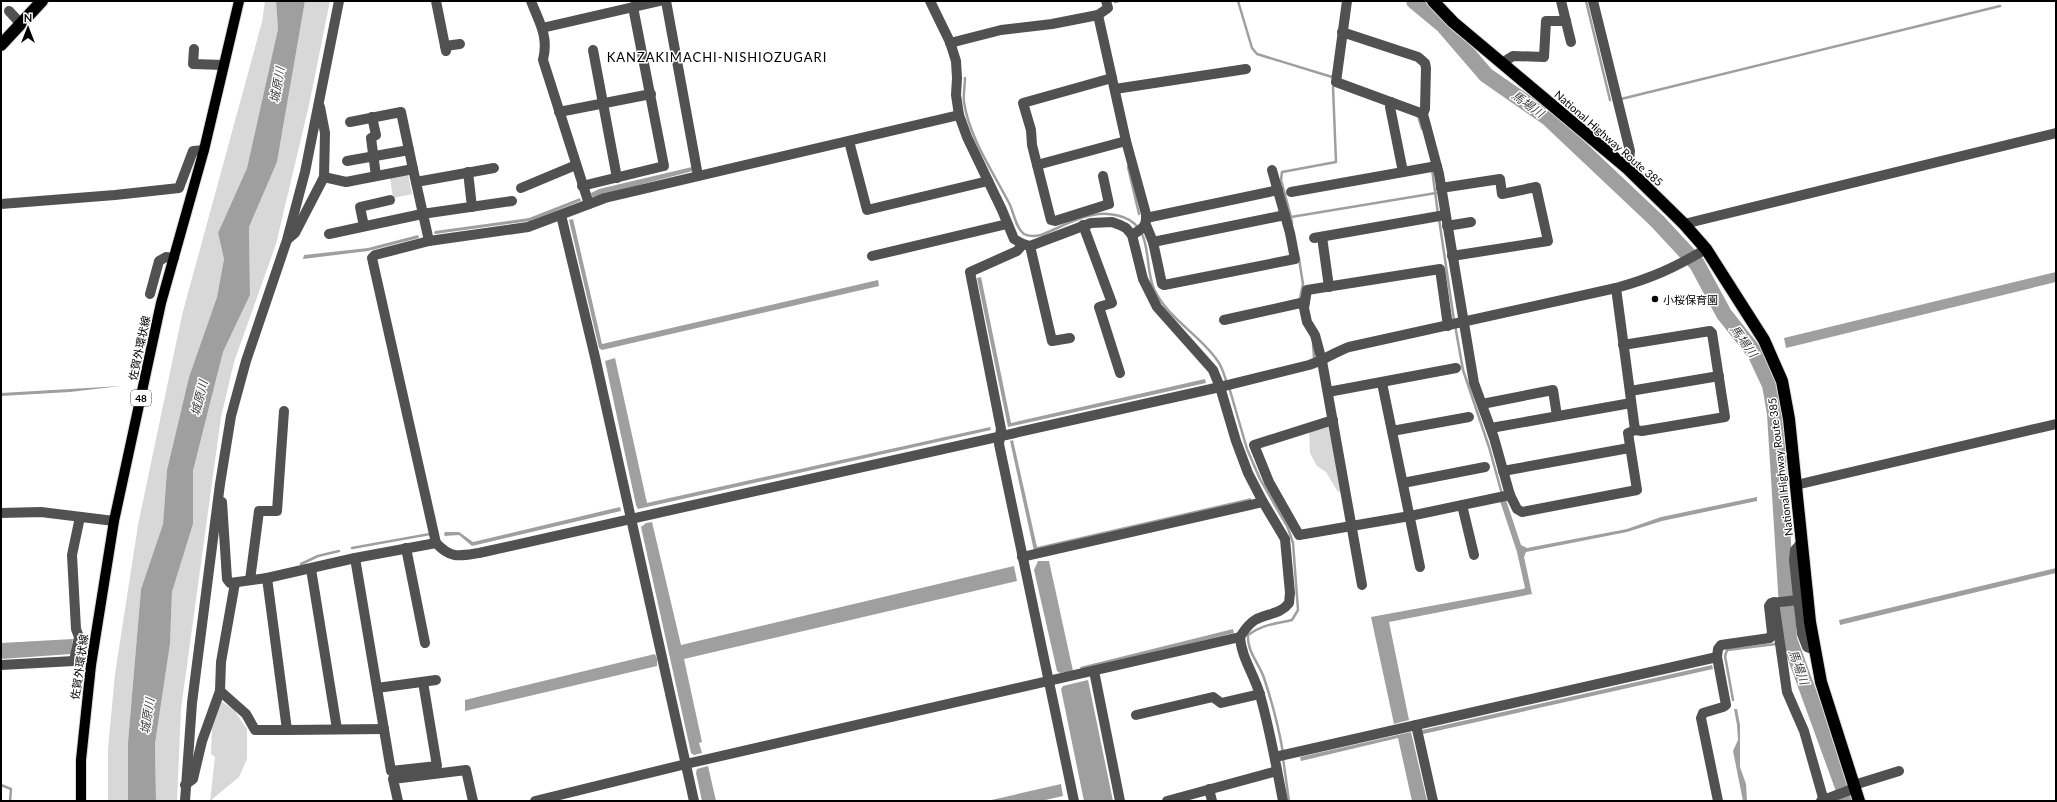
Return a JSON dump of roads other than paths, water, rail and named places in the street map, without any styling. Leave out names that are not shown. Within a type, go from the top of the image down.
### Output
[{"type":"highway","points":[[1,45],[42,1]]},
{"type":"highway","name":"National Highway Route 385","points":[[1433,1],[1453,22],[1628,169],[1684,224],[1764,340],[1782,381],[1789,419],[1815,650],[1822,682],[1852,788],[1859,801]]},
{"type":"main road","name":"佐賀外環状線","points":[[81,801],[81,760],[91,665],[114,521],[161,303],[204,150],[239,1]]},
{"type":"street","points":[[185,801],[192,703],[220,484],[231,416],[246,360],[287,240],[305,172],[339,1]]},
{"type":"street","points":[[436,1],[446,49],[460,44]]},
{"type":"street","points":[[531,1],[542,28],[545,49],[543,60],[589,204]]},
{"type":"street","points":[[542,28],[660,1]]},
{"type":"street","points":[[666,1],[698,176]]},
{"type":"street","points":[[930,1],[950,43],[956,61],[956,95],[959,115],[967,137],[1002,210],[1014,239],[1026,245],[1052,341],[1070,338]]},
{"type":"street","points":[[950,43],[1001,30],[1052,24],[1098,15],[1108,8],[1106,1]]},
{"type":"street","points":[[1347,1],[1336,82],[1423,114]]},
{"type":"street","points":[[1561,1],[1571,42]]},
{"type":"street","points":[[1593,1],[1630,151],[1628,169]]},
{"type":"street","points":[[582,186],[664,166],[633,7]]},
{"type":"street","points":[[9,11],[21,24]]},
{"type":"street","points":[[1098,15],[1126,141],[1141,228],[1155,288]]},
{"type":"street","points":[[1502,63],[1513,56],[1544,57],[1546,21],[1566,21]]},
{"type":"street","points":[[1342,32],[1418,57],[1425,62],[1425,109],[1423,114],[1433,167],[1441,188],[1441,215],[1447,226],[1452,256],[1456,324]]},
{"type":"street","points":[[194,49],[193,64],[224,65]]},
{"type":"street","points":[[593,50],[617,178]]},
{"type":"street","points":[[1115,90],[1246,69]]},
{"type":"street","points":[[1112,78],[1022,103],[1031,130],[1032,145],[1051,220],[1055,221],[1088,218],[1112,222],[1126,228],[1141,228],[1278,190]]},
{"type":"street","points":[[559,112],[651,94]]},
{"type":"street","points":[[1391,102],[1390,107],[1403,172]]},
{"type":"street","points":[[287,240],[295,233],[324,177],[325,132],[319,103]]},
{"type":"street","points":[[350,122],[401,112],[429,241]]},
{"type":"street","points":[[959,115],[605,198],[528,227],[429,241],[374,255],[372,258],[436,543],[445,552],[456,556],[479,553],[1222,387],[1322,361],[1336,351],[1349,347],[1616,288],[1649,279],[1675,268],[1703,251]]},
{"type":"street","points":[[372,118],[376,135],[371,138],[376,176]]},
{"type":"street","points":[[1684,224],[2056,133]]},
{"type":"street","points":[[1038,165],[1126,141]]},
{"type":"street","points":[[850,145],[867,210],[988,181]]},
{"type":"street","points":[[1,204],[115,196],[180,188],[193,151],[204,150]]},
{"type":"street","points":[[347,161],[409,150]]},
{"type":"street","points":[[521,188],[576,165]]},
{"type":"street","points":[[1291,192],[1433,167]]},
{"type":"street","points":[[416,182],[494,168]]},
{"type":"street","points":[[324,177],[346,182],[413,169]]},
{"type":"street","points":[[1155,288],[1295,259],[1285,215],[1272,170]]},
{"type":"street","points":[[468,172],[472,207]]},
{"type":"street","points":[[1074,801],[999,444],[1001,429],[970,272],[1026,245],[1088,218],[1109,204],[1103,176]]},
{"type":"street","points":[[1441,188],[1500,179],[1502,194],[1536,187],[1548,241],[1452,256]]},
{"type":"street","points":[[364,226],[360,206],[390,200]]},
{"type":"street","points":[[329,234],[422,214],[512,202]]},
{"type":"street","points":[[561,215],[694,801]]},
{"type":"street","points":[[1153,242],[1285,215]]},
{"type":"street","points":[[1329,287],[1318,238],[1441,215]]},
{"type":"street","points":[[1088,218],[1112,303],[1100,307],[1120,373]]},
{"type":"street","points":[[1447,226],[1471,222]]},
{"type":"street","points":[[872,256],[1007,224]]},
{"type":"street","points":[[1141,228],[1153,242],[1157,307],[1174,328],[1207,362],[1222,387],[1236,441],[1262,502],[1285,539],[1289,603],[1278,612],[1255,620],[1245,628],[1240,637],[1243,653],[1260,694],[1280,756],[1277,771],[1283,801]]},
{"type":"street","points":[[150,294],[159,261],[166,257],[174,258]]},
{"type":"street","points":[[1362,585],[1322,361],[1315,335],[1307,322],[1304,308],[1307,290],[1440,269],[1474,383],[1491,428],[1510,495],[1517,509],[1522,512],[1637,490],[1629,448],[1628,433],[1635,430],[1642,431],[1725,417],[1712,333],[1710,331],[1623,345]]},
{"type":"street","points":[[1616,288],[1635,430]]},
{"type":"street","points":[[1224,320],[1305,302]]},
{"type":"street","points":[[1328,392],[1456,368]]},
{"type":"street","points":[[1630,391],[1719,376]]},
{"type":"street","points":[[1382,383],[1420,567]]},
{"type":"street","points":[[1482,404],[1553,390],[1557,416]]},
{"type":"street","points":[[1491,428],[1631,402]]},
{"type":"street","points":[[250,580],[259,511],[276,511],[284,411]]},
{"type":"street","points":[[1392,431],[1469,417]]},
{"type":"street","points":[[1333,420],[1254,444],[1269,482],[1300,535],[1410,516],[1510,495]]},
{"type":"street","points":[[1796,485],[2056,424]]},
{"type":"street","points":[[1503,471],[1629,448]]},
{"type":"street","points":[[1403,483],[1485,467]]},
{"type":"street","points":[[220,484],[227,579],[230,583],[267,578],[355,558],[436,543]]},
{"type":"street","points":[[1022,556],[1262,502]]},
{"type":"street","points":[[1462,505],[1474,555]]},
{"type":"street","points":[[1,513],[41,512],[114,521]]},
{"type":"street","points":[[1,665],[74,661],[79,637],[76,628],[72,555],[80,517]]},
{"type":"street","points":[[1802,542],[1795,550],[1794,560],[1802,634],[1807,647],[1815,650]]},
{"type":"street","points":[[406,548],[426,643]]},
{"type":"street","points":[[355,558],[391,772],[437,766],[423,682]]},
{"type":"street","points":[[311,569],[337,730]]},
{"type":"street","points":[[267,578],[287,730]]},
{"type":"street","points":[[186,785],[193,779],[202,741],[220,691],[221,662],[235,583]]},
{"type":"street","points":[[1718,801],[1701,718],[1703,713],[1722,707],[1726,704],[1717,658],[1718,649],[1721,645],[1770,638],[1772,633],[1769,606],[1771,603],[1798,600]]},
{"type":"street","points":[[1774,602],[1787,692],[1804,731],[1823,801],[1840,795],[1852,788],[1899,771]]},
{"type":"street","points":[[535,801],[686,764],[1240,637]]},
{"type":"street","points":[[1280,756],[1717,658]]},
{"type":"street","points":[[1094,671],[1120,801]]},
{"type":"street","points":[[377,688],[436,680]]},
{"type":"street","points":[[220,691],[246,714],[255,730],[384,729]]},
{"type":"street","points":[[1136,715],[1213,697],[1221,703],[1260,694]]},
{"type":"street","points":[[1416,725],[1433,801]]},
{"type":"street","points":[[398,801],[393,779],[466,770],[473,801]]},
{"type":"street","points":[[1167,801],[1277,771]]},
{"type":"street","points":[[1209,789],[1212,801]]},
{"type":"water","name":"城原川","points":[[276,1],[305,1],[277,162],[249,227],[250,295],[223,352],[193,471],[193,524],[172,592],[170,644],[155,744],[156,801],[128,801],[128,742],[141,589],[163,524],[167,470],[189,377],[217,297],[224,259],[218,233],[247,168],[278,29]]},
{"type":"water","points":[[692,167],[693,171],[592,197],[591,193],[599,189]]},
{"type":"water","points":[[580,198],[581,201],[530,221],[434,233],[435,231],[529,218]]},
{"type":"water","points":[[573,219],[602,344],[878,280],[879,286],[602,350],[599,348],[569,220]]},
{"type":"water","points":[[418,235],[419,238],[368,251],[303,259],[304,255],[368,248]]},
{"type":"water","points":[[2056,272],[2056,282],[1786,348],[1784,338]]},
{"type":"water","points":[[981,277],[1011,423],[1205,379],[1206,383],[1008,427],[977,278]]},
{"type":"water","points":[[615,358],[647,503],[990,427],[991,430],[638,509],[605,361]]},
{"type":"water","points":[[121,386],[70,392],[1,396],[1,393]]},
{"type":"water","points":[[1013,440],[1037,547],[1251,498],[1251,501],[1034,551],[1010,441]]},
{"type":"water","points":[[1757,497],[1757,501],[1662,521],[1627,532],[1526,552],[1524,557],[1532,594],[1389,622],[1409,720],[1394,724],[1371,617],[1525,588],[1517,552],[1500,501],[1506,500],[1521,545],[1527,548],[1627,529],[1661,517]]},
{"type":"water","points":[[620,507],[621,511],[472,546],[459,535],[445,536],[444,534],[445,532],[459,532],[473,542]]},
{"type":"water","points":[[652,522],[681,645],[1014,566],[1017,581],[684,659],[702,742],[699,743],[702,753],[694,755],[691,753],[641,527],[646,523]]},
{"type":"water","points":[[1038,561],[1049,561],[1073,671],[1060,673],[1057,671],[1034,570]]},
{"type":"water","points":[[2056,568],[2056,573],[1840,625],[1839,620]]},
{"type":"water","points":[[1233,629],[1234,633],[1081,670],[1080,667]]},
{"type":"water","points":[[73,639],[71,654],[1,659],[1,643]]},
{"type":"water","points":[[655,654],[657,666],[465,711],[465,700]]},
{"type":"water","points":[[1712,665],[1713,669],[1423,734],[1422,730]]},
{"type":"water","points":[[1088,680],[1113,801],[1084,801],[1061,689],[1063,686]]},
{"type":"water","points":[[1734,709],[1737,709],[1740,725],[1740,767],[1746,784],[1747,801],[1743,801],[1733,751],[1738,740]]},
{"type":"water","points":[[1411,732],[1427,801],[1412,801],[1398,738],[1301,761],[1300,757]]},
{"type":"water","points":[[708,766],[716,801],[702,801],[696,773],[697,769]]},
{"type":"water","points":[[1061,784],[1063,796],[1041,801],[987,801]]},
{"type":"waterway","points":[[1115,2],[1119,1]]},
{"type":"waterway","points":[[1238,1],[1252,48],[1257,54],[1332,77],[1333,75]]},
{"type":"waterway","name":"馬場川","points":[[1414,1],[1443,25],[1486,75],[1548,118],[1657,221],[1697,264],[1724,314],[1755,353],[1770,385],[1775,414],[1789,639],[1848,801]]},
{"type":"waterway","points":[[1586,1],[1610,100]]},
{"type":"waterway","points":[[1621,99],[2000,6]]},
{"type":"waterway","points":[[965,78],[964,102],[971,128],[982,154],[1009,203],[1021,231],[1024,234],[1030,236],[1041,235],[1080,218],[1099,214],[1111,214],[1124,217],[1130,220],[1138,228]]},
{"type":"waterway","points":[[1291,217],[1281,180],[1282,172],[1336,162],[1333,87]]},
{"type":"waterway","points":[[1418,116],[1422,129]]},
{"type":"waterway","points":[[1128,167],[1139,214]]},
{"type":"waterway","points":[[1432,169],[1438,214]]},
{"type":"waterway","points":[[1292,224],[1291,217],[1436,193]]},
{"type":"waterway","points":[[1439,219],[1454,320]]},
{"type":"waterway","points":[[1141,232],[1146,245],[1150,275],[1154,289],[1160,300],[1175,318],[1210,351],[1220,365],[1227,383]]},
{"type":"waterway","points":[[1299,259],[1303,284],[1300,298]]},
{"type":"waterway","points":[[1455,325],[1463,370],[1489,447],[1502,494]]},
{"type":"waterway","points":[[1313,344],[1314,358]]},
{"type":"waterway","points":[[1229,387],[1247,449],[1260,479],[1288,528],[1293,543],[1298,610],[1292,620],[1264,626],[1248,635],[1249,647],[1262,673],[1270,696],[1283,753]]},
{"type":"waterway","points":[[352,548],[430,534]]},
{"type":"waterway","points":[[301,564],[318,556],[339,551]]},
{"type":"waterway","points":[[1733,700],[1725,656],[1727,650],[1776,644]]},
{"type":"waterway","points":[[1283,758],[1289,801]]},
{"type":"waterway","points":[[1,785],[11,789],[10,801]]},
{"type":"place","name":"小桜保育園","points":[[1655,299]]},
{"type":"district","name":"KANZAKIMACHI-NISHIOZUGARI","points":[[717,57]]}]
